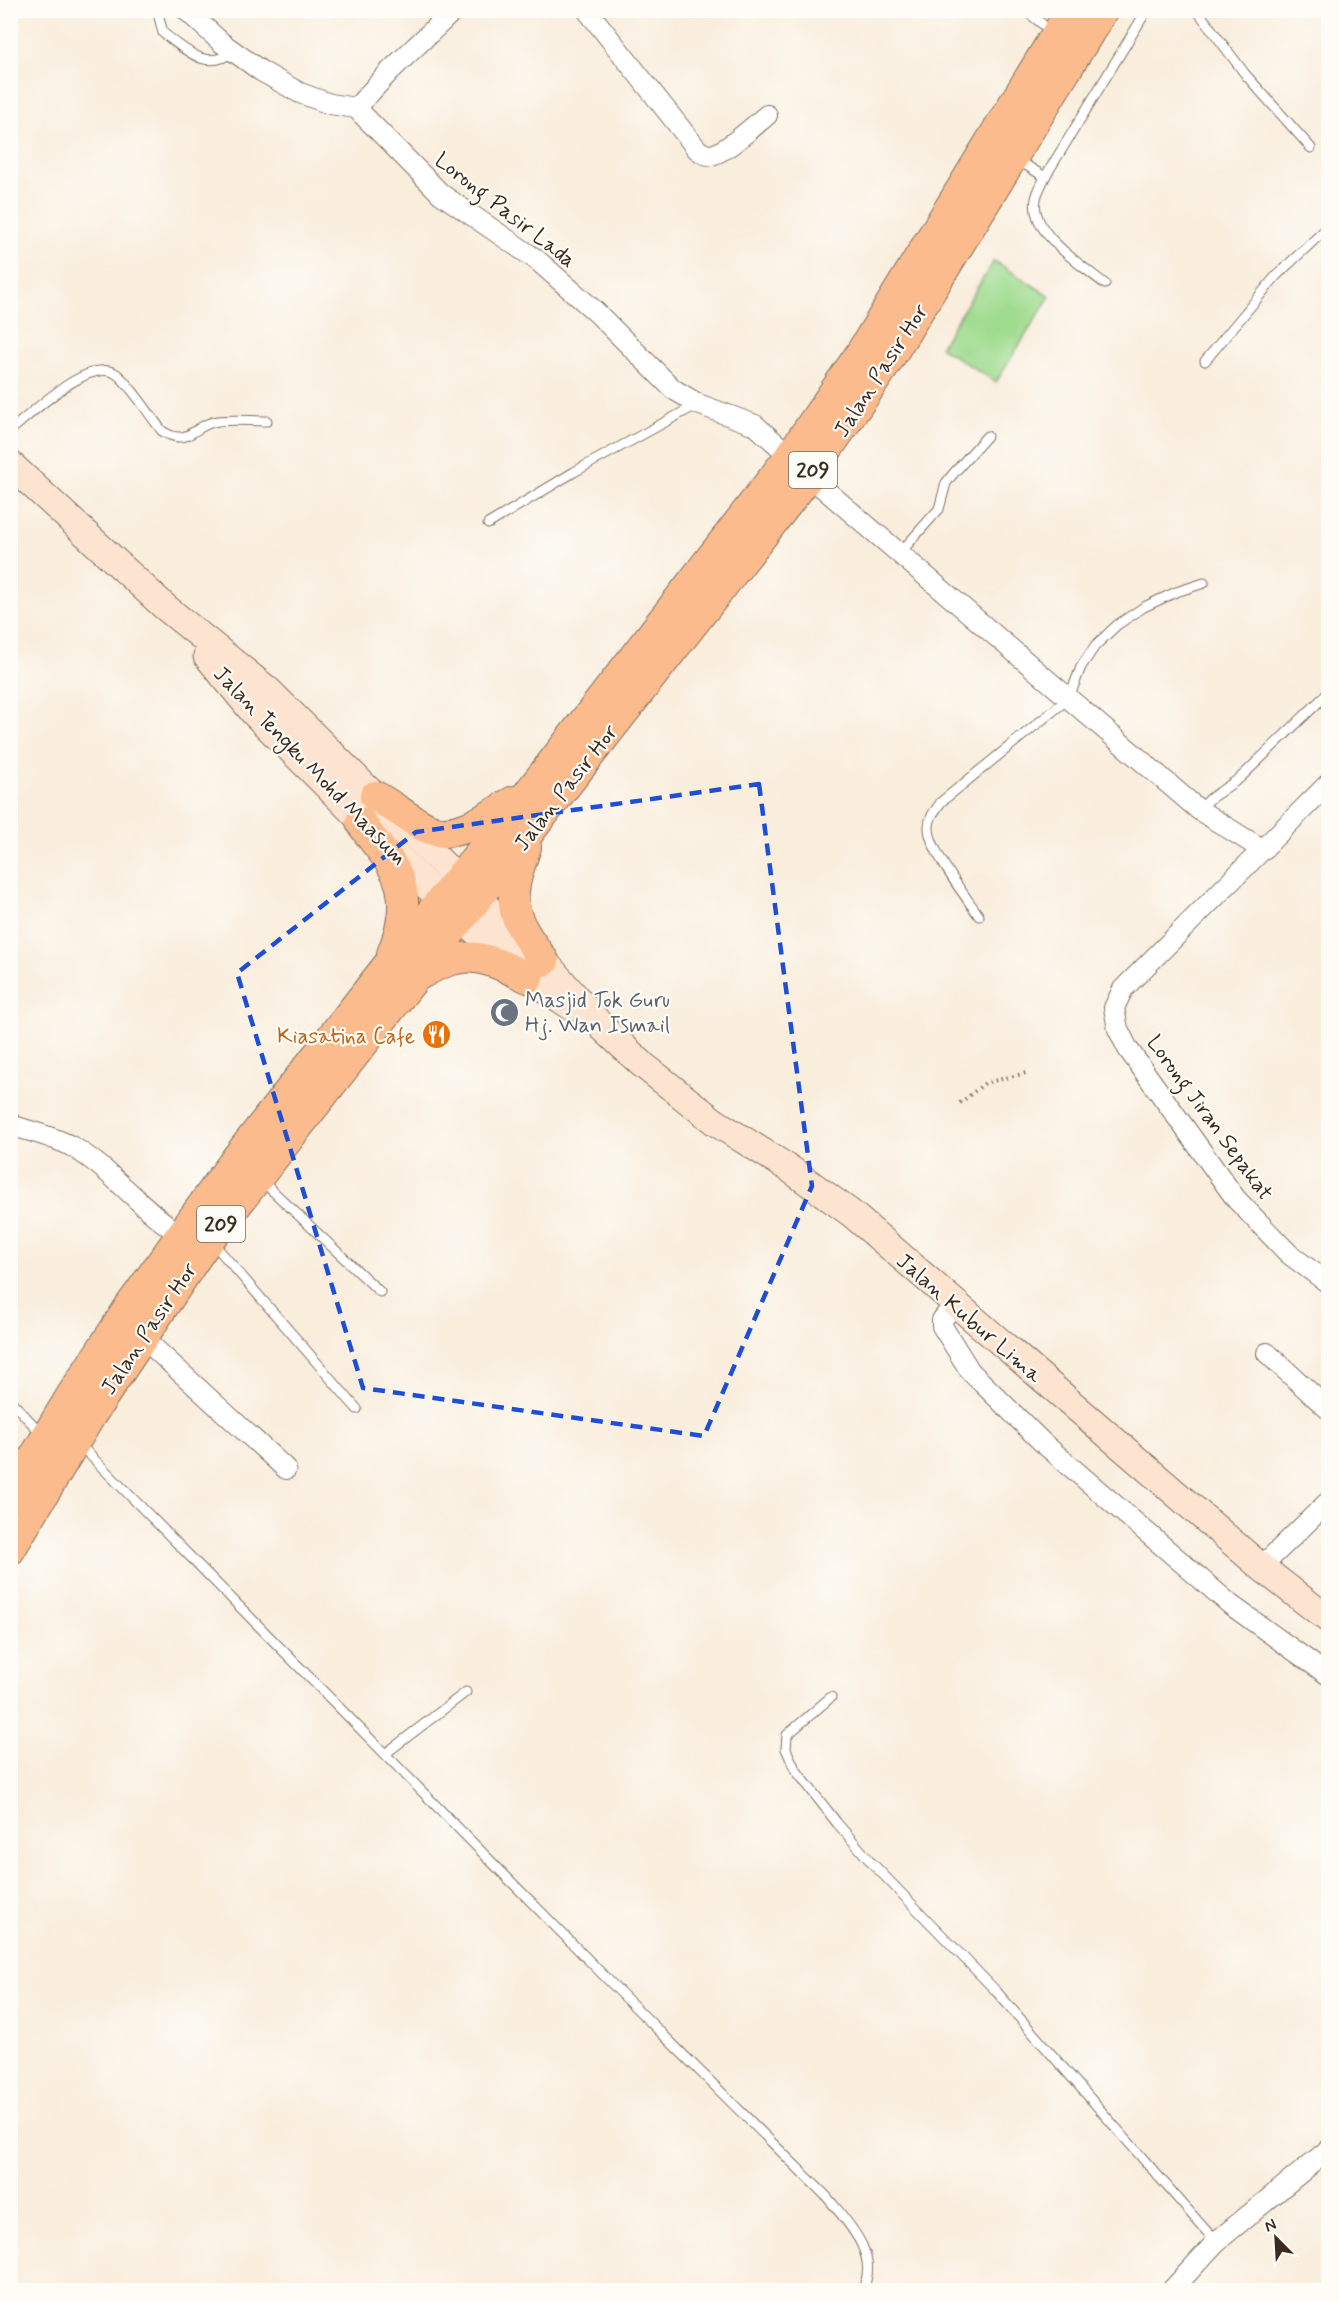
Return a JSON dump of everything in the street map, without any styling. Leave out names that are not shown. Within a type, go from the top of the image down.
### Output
[{"type":"main road","name":"Jalan Pasir Hor","points":[[460,899],[534,827],[800,466],[860,354],[1071,10]]},
{"type":"main road","name":"Jalan Pasir Hor","points":[[10,1497],[130,1306],[235,1160],[402,971],[460,899],[527,795],[884,368],[1103,10]]},
{"type":"main road","name":"Jalan Tengku Mohd Maasum","points":[[12,468],[165,608],[269,691],[368,809],[460,899]]},
{"type":"main road","points":[[527,795],[472,825],[454,830],[436,831],[368,809],[370,837],[392,863],[404,898],[404,917],[400,934],[402,971],[451,959],[470,957],[536,969]]},
{"type":"main road","points":[[534,827],[515,880],[513,898],[515,917],[536,969]]},
{"type":"main road","name":"Jalan Kubur Lima","points":[[460,899],[643,1065],[715,1122],[790,1169],[852,1214],[1261,1567],[1329,1619]]},
{"type":"main road","name":"Jalan Pasir Hor","points":[[10,1551],[141,1337],[402,971]]},
{"type":"street","points":[[186,10],[233,51],[300,93],[330,104],[356,108],[390,71],[454,10]]},
{"type":"street","points":[[587,10],[697,149],[704,154],[713,155],[723,150],[767,115]]},
{"type":"street","name":"Lorong Pasir Lada","points":[[356,108],[441,194],[537,260],[596,312],[673,389],[698,404],[755,426],[1199,810],[1263,850]]},
{"type":"street","name":"Lorong Jiran Sepakat","points":[[1329,784],[1123,989],[1114,1008],[1118,1029],[1128,1049],[1236,1199],[1288,1254],[1329,1283]]},
{"type":"street","points":[[10,1122],[14,1126],[70,1146],[103,1169],[160,1222],[180,1234]]},
{"type":"street","points":[[955,1304],[942,1320],[942,1326],[970,1371],[1043,1443],[1231,1605],[1329,1675]]},
{"type":"street","points":[[141,1337],[286,1469]]},
{"type":"street","points":[[1267,1353],[1329,1410]]},
{"type":"street","points":[[1261,1567],[1329,1503]]},
{"type":"street","points":[[1172,2290],[1216,2242],[1329,2150]]},
{"type":"lane","points":[[162,10],[159,17],[163,33],[195,56],[213,61],[223,59],[233,51]]},
{"type":"lane","points":[[1024,10],[1056,36]]},
{"type":"lane","points":[[1105,284],[1047,234],[1036,212],[1036,200],[1045,177],[1148,10]]},
{"type":"lane","points":[[1197,10],[1245,74],[1311,148]]},
{"type":"lane","points":[[1013,158],[1045,177]]},
{"type":"lane","points":[[1205,361],[1276,276],[1329,227]]},
{"type":"lane","points":[[10,430],[75,379],[105,370],[118,374],[162,431],[171,436],[183,438],[215,421],[267,421]]},
{"type":"lane","points":[[488,524],[574,472],[698,404]]},
{"type":"lane","points":[[900,553],[939,509],[946,483],[987,436]]},
{"type":"lane","points":[[979,916],[933,845],[928,829],[931,816],[941,802],[1069,698],[1081,668],[1095,646],[1117,625],[1144,607],[1176,592],[1204,583]]},
{"type":"lane","points":[[1199,810],[1211,798],[1240,778],[1329,693]]},
{"type":"lane","points":[[257,1176],[380,1292]]},
{"type":"lane","points":[[209,1239],[357,1409]]},
{"type":"lane","points":[[10,1400],[46,1438]]},
{"type":"lane","points":[[76,1441],[615,1988],[827,2197],[856,2234],[866,2254],[867,2283],[862,2290]]},
{"type":"lane","points":[[385,1754],[466,1692]]},
{"type":"lane","points":[[831,1697],[787,1735],[786,1749],[795,1769],[872,1863],[996,1991],[1216,2242]]},
{"type":"path","points":[[960,1102],[985,1083],[1026,1073]]},
{"type":"highlighted area","points":[[759,784],[812,1186],[704,1436],[363,1388],[237,973],[416,832]]},
{"type":"green space","points":[[994,261],[1050,296],[996,382],[940,347]]},
{"type":"place","name":"Masjid Tok Guru Hj. Wan Ismail","points":[[504,1012]]},
{"type":"place","name":"Kiasatina Cafe","points":[[436,1035]]}]
